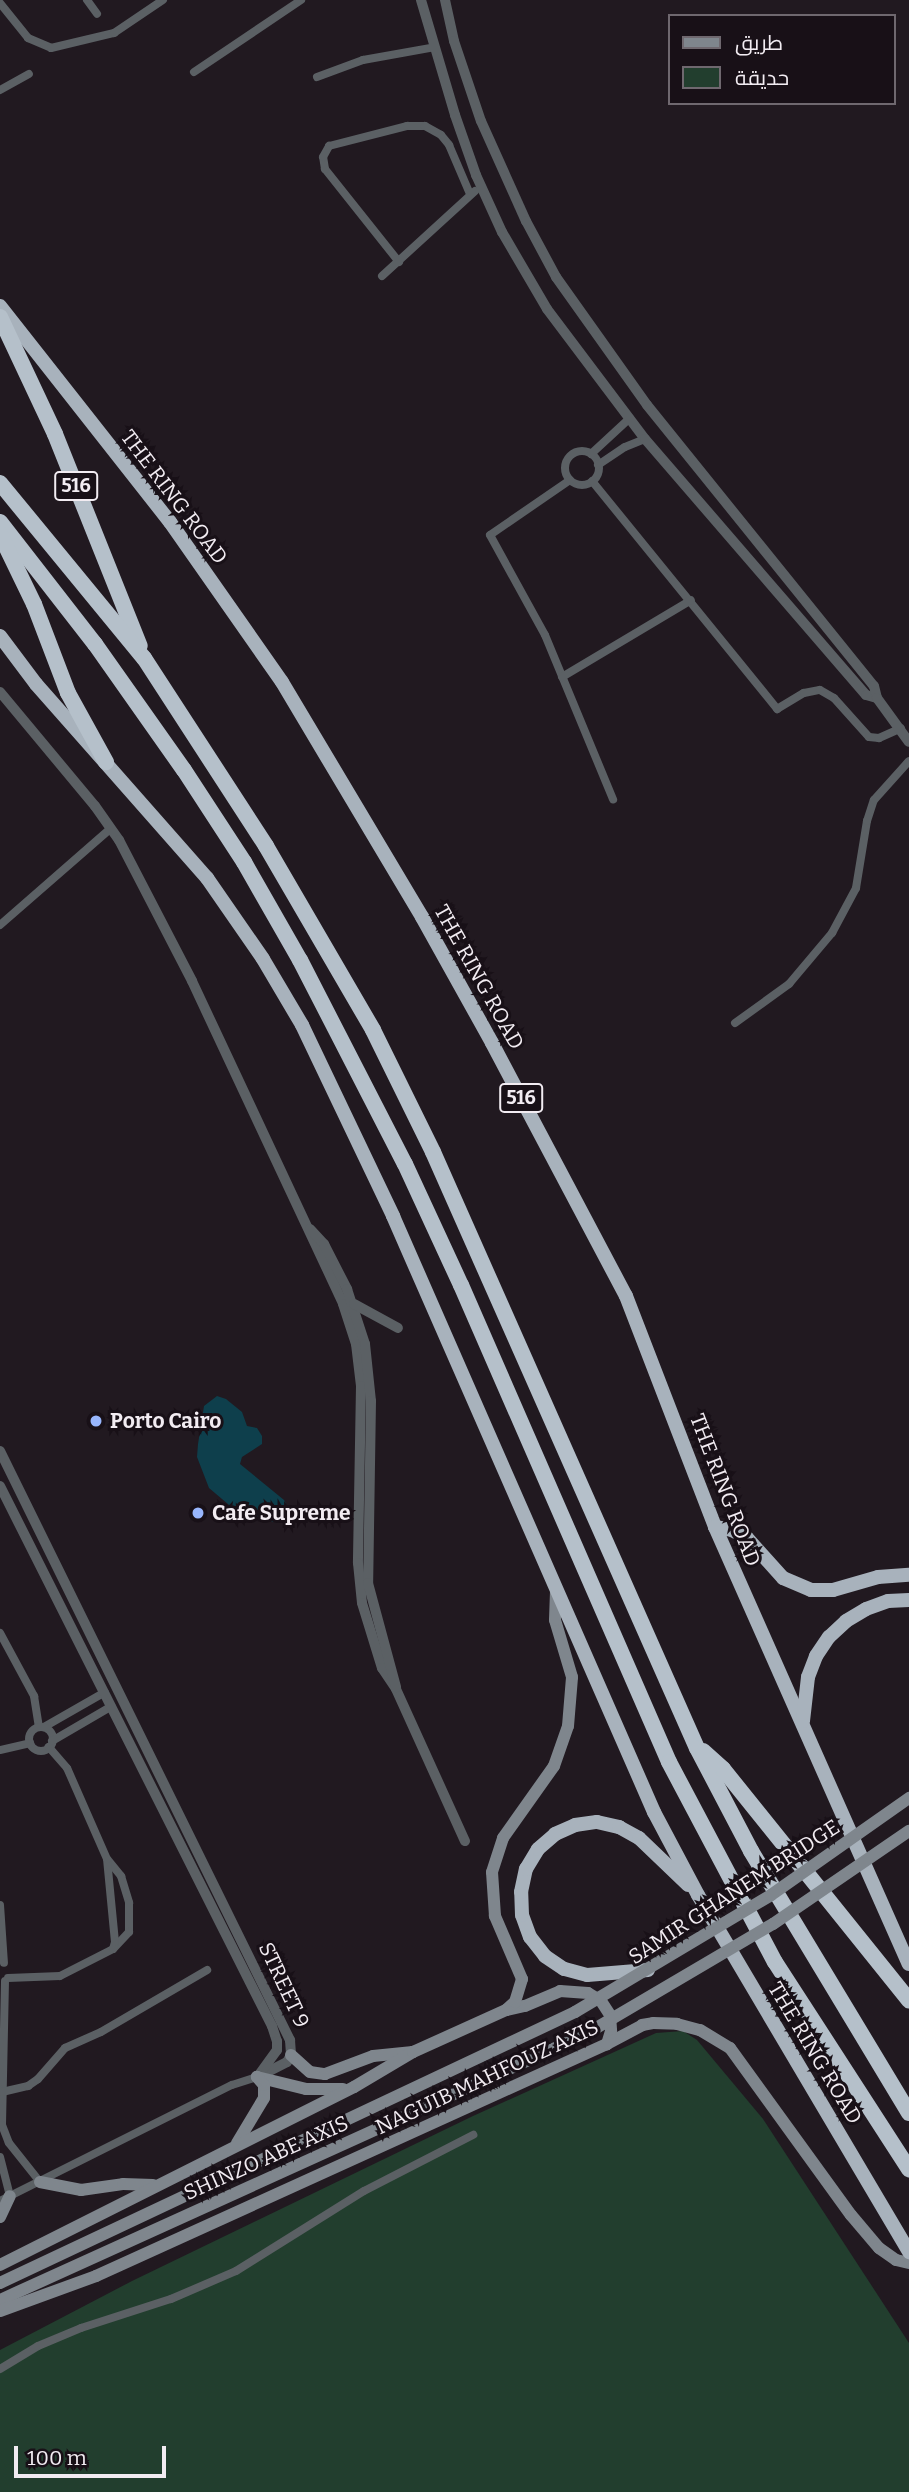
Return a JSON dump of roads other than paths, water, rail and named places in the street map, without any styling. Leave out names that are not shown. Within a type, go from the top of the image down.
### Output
[{"type":"highway","name":"THE RING ROAD","points":[[0,306],[170,522],[282,682],[416,906],[626,1296],[715,1527],[909,1964]]},
{"type":"highway","name":"516","points":[[0,317],[60,447],[144,658]]},
{"type":"highway","name":"516","points":[[0,483],[144,658],[266,846],[373,1030],[433,1152],[697,1748],[751,1851],[909,2113]]},
{"type":"highway","name":"THE RING ROAD","points":[[0,522],[95,644],[184,770],[244,862],[300,960],[394,1141],[439,1237],[627,1673],[675,1774],[775,1962],[909,2169]]},
{"type":"highway","points":[[0,534],[34,604],[68,693],[106,762]]},
{"type":"highway","name":"THE RING ROAD","points":[[0,636],[20,665],[207,878],[262,959],[302,1025],[382,1193],[654,1812],[698,1895],[909,2252]]},
{"type":"highway","points":[[0,649],[20,665]]},
{"type":"highway","points":[[715,1527],[732,1530],[747,1538],[783,1577],[811,1590],[833,1590],[878,1577],[909,1575]]},
{"type":"highway","points":[[803,1726],[808,1677],[829,1637],[866,1609],[888,1601],[909,1600]]},
{"type":"highway","points":[[697,1748],[723,1769],[909,2000]]},
{"type":"highway","points":[[649,1970],[599,1975],[564,1969],[545,1956],[530,1937],[521,1903],[523,1880],[531,1859],[546,1841],[565,1829],[586,1823],[609,1824],[630,1832],[648,1845],[698,1895]]},
{"type":"highway","points":[[891,1924],[909,1940]]},
{"type":"main road","points":[[506,2010],[519,1997],[522,1979],[495,1916],[492,1872],[503,1838],[554,1766],[568,1726],[572,1677],[555,1620],[556,1588]]},
{"type":"main road","name":"SAMIR GHANEM BRIDGE","points":[[575,2012],[771,1895],[909,1798]]},
{"type":"main road","name":"SAMIR GHANEM BRIDGE","points":[[586,2034],[773,1924],[909,1831]]},
{"type":"main road","points":[[0,2265],[153,2185],[354,2087],[413,2052],[506,2010],[525,2006],[560,1991],[588,1993],[601,2001],[610,2015],[611,2031],[607,2044]]},
{"type":"main road","name":"SHINZO ABE AXIS","points":[[0,2283],[575,2012]]},
{"type":"main road","name":"NAGUIB MAHFOUZ AXIS","points":[[0,2311],[96,2276],[607,2044],[642,2025],[653,2023],[689,2026],[721,2041],[738,2056],[811,2163],[865,2232],[887,2255],[909,2263]]},
{"type":"main road","name":"SHINZO ABE AXIS","points":[[0,2300],[586,2034]]},
{"type":"main road","points":[[291,2055],[310,2072],[325,2074],[373,2056],[413,2052]]},
{"type":"main road","points":[[257,2077],[314,2090],[354,2087]]},
{"type":"main road","points":[[236,2145],[264,2098],[264,2085],[257,2077]]},
{"type":"main road","points":[[40,2182],[81,2190],[123,2184],[153,2185]]},
{"type":"main road","points":[[0,2217],[5,2199]]},
{"type":"street","points":[[87,0],[97,14]]},
{"type":"street","points":[[0,3],[29,38],[51,48],[114,33],[163,0]]},
{"type":"street","points":[[194,72],[301,0]]},
{"type":"street","points":[[421,0],[454,115],[481,186],[516,258],[547,309],[645,439],[866,695],[877,698]]},
{"type":"street","points":[[445,0],[454,41],[481,121],[526,221],[556,277],[622,373],[874,686],[877,698],[909,742]]},
{"type":"street","points":[[317,77],[363,60],[435,47]]},
{"type":"street","points":[[0,90],[29,74]]},
{"type":"street","points":[[399,262],[325,169],[323,157],[329,146],[407,126],[425,126],[445,140],[470,194]]},
{"type":"street","points":[[382,276],[481,186]]},
{"type":"street","points":[[591,454],[631,418]]},
{"type":"street","points":[[598,465],[591,454],[582,451],[570,456],[565,467],[570,480],[583,485],[592,481],[598,465],[615,452],[645,439]]},
{"type":"street","points":[[570,480],[490,535],[538,621],[613,799]]},
{"type":"street","points":[[592,481],[691,600],[776,709],[804,693],[820,690],[834,698],[869,737],[883,737],[901,728]]},
{"type":"street","points":[[562,677],[691,600]]},
{"type":"street","points":[[0,692],[111,828],[192,981],[310,1229],[313,1242],[348,1317],[358,1358],[361,1399],[359,1576],[382,1668],[396,1689],[465,1841]]},
{"type":"street","points":[[735,1023],[789,984],[832,933],[856,888],[867,821],[874,800],[909,761]]},
{"type":"street","points":[[0,925],[111,828]]},
{"type":"street","points":[[310,1229],[324,1244],[354,1304],[369,1372],[368,1572],[374,1628]]},
{"type":"street","points":[[354,1304],[398,1328]]},
{"type":"street","name":"STREET 9","points":[[0,1451],[284,2025],[292,2047],[291,2055],[279,2068],[257,2077]]},
{"type":"street","name":"STREET 9","points":[[0,1486],[275,2034],[277,2050],[257,2077]]},
{"type":"street","points":[[33,1548],[47,1542]]},
{"type":"street","points":[[0,1633],[34,1696],[41,1727],[52,1735],[50,1744],[70,1775],[107,1859],[121,1876],[129,1903],[129,1932],[113,1950],[60,1976],[4,1981]]},
{"type":"street","points":[[30,1743],[30,1733],[105,1692]]},
{"type":"street","points":[[0,1750],[30,1743],[41,1751],[112,1706]]},
{"type":"street","points":[[107,1859],[116,1934],[113,1950]]},
{"type":"street","points":[[0,1905],[2,1962],[9,1970],[4,1981],[2,2092],[5,2135],[40,2182]]},
{"type":"street","points":[[2,2092],[27,2086],[38,2079],[65,2048],[134,2014],[207,1970]]},
{"type":"street","points":[[0,2157],[5,2199],[232,2085],[257,2077]]},
{"type":"street","points":[[0,2369],[38,2346],[81,2328],[172,2299],[236,2271],[364,2190],[473,2135]]},
{"type":"water","points":[[217,1396],[226,1399],[242,1412],[247,1426],[257,1428],[262,1436],[262,1444],[242,1457],[240,1464],[284,1500],[291,1513],[274,1522],[235,1510],[209,1488],[197,1457],[198,1444],[204,1406]]},
{"type":"place","name":"Porto Cairo","points":[[96,1421]]},
{"type":"place","name":"Cafe Supreme","points":[[198,1513]]}]
